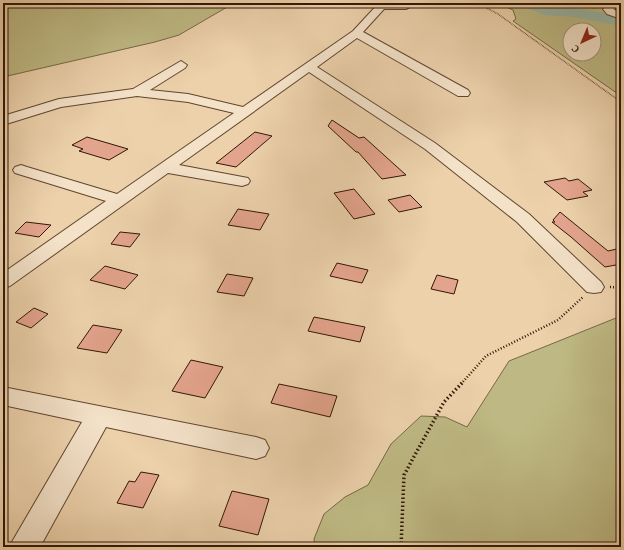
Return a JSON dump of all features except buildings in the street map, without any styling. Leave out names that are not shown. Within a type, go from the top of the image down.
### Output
[{"type":"street","points":[[3,282],[357,33],[381,6],[406,6],[412,3]]},
{"type":"street","points":[[621,4],[611,6],[608,9],[610,12],[621,16]]},
{"type":"street","points":[[357,33],[463,94]]},
{"type":"street","points":[[137,92],[181,65]]},
{"type":"street","points":[[309,67],[430,146],[523,218],[594,286]]},
{"type":"street","points":[[3,121],[59,103],[137,92],[188,98],[246,112]]},
{"type":"street","points":[[166,168],[242,181]]},
{"type":"street","points":[[21,170],[120,200]]},
{"type":"street","points":[[3,396],[256,448]]},
{"type":"street","points":[[24,547],[99,416]]},
{"type":"path","points":[[478,3],[498,14],[621,102]]},
{"type":"path","points":[[567,3],[608,9]]},
{"type":"path","points":[[401,547],[404,475],[444,402],[486,356],[558,320],[594,286],[621,288]]},
{"type":"shaded area","points":[[3,3],[234,3],[179,35],[155,42],[3,77]]},
{"type":"shaded area","points":[[498,3],[621,3],[621,96],[572,62],[602,62],[602,22],[562,22],[562,55],[513,21],[516,19],[513,10]]},
{"type":"shaded area","points":[[621,316],[621,547],[315,547],[314,539],[324,514],[345,497],[368,485],[391,444],[421,416],[445,417],[467,427],[509,361]]},
{"type":"waterway","points":[[527,3],[544,10],[574,12],[621,21]]}]
